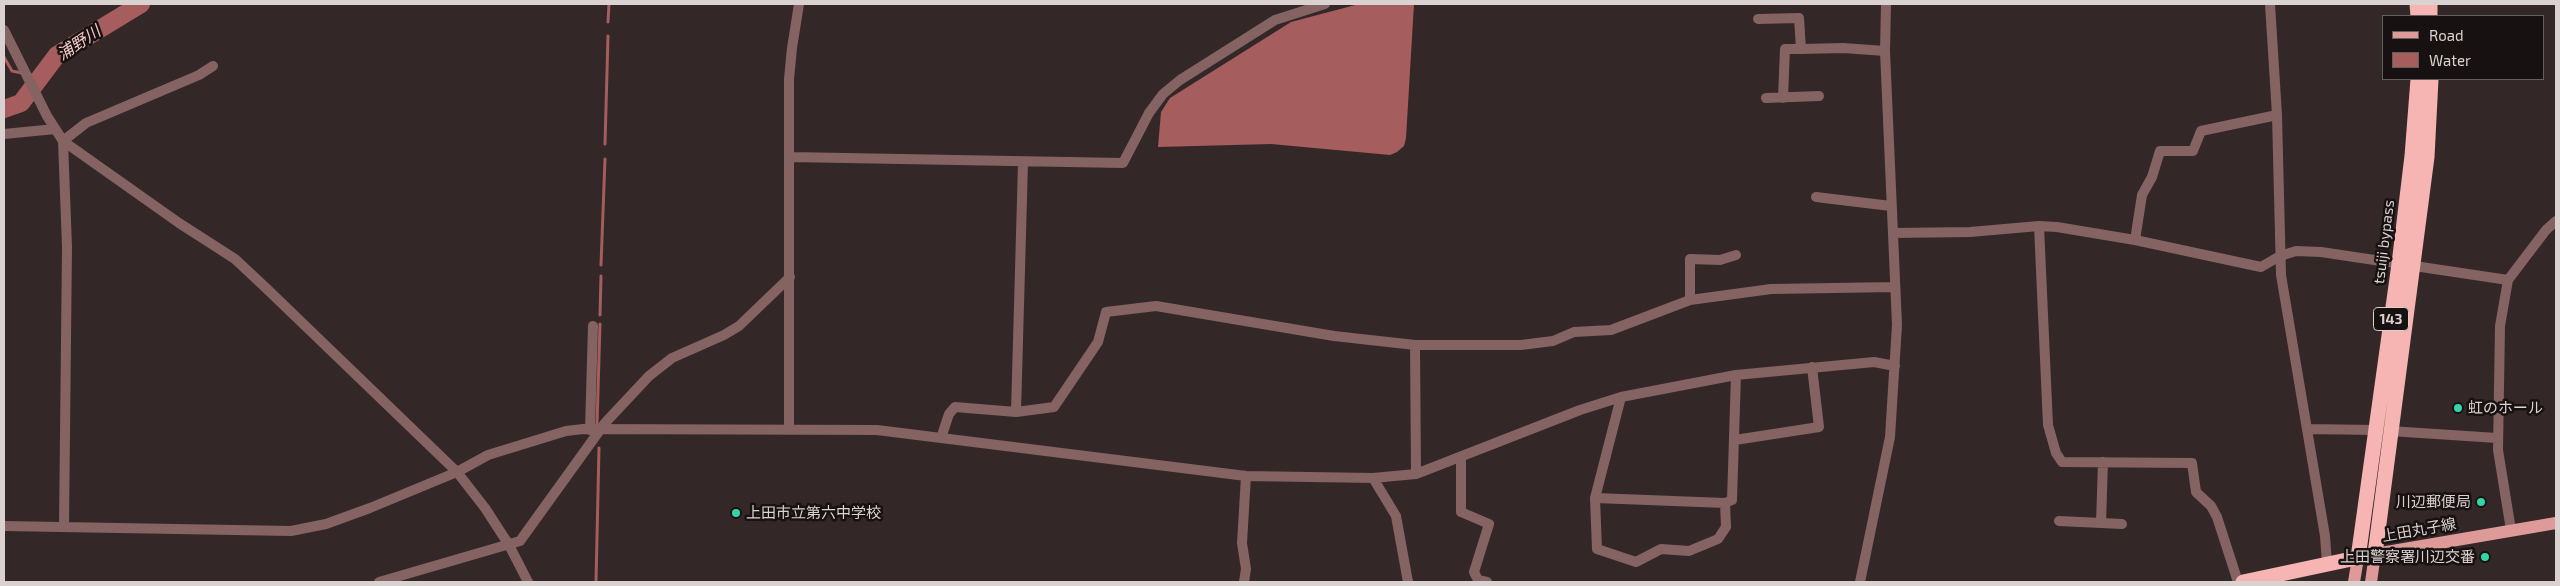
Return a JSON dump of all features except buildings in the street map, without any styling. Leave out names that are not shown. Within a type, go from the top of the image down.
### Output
[{"type":"highway","name":"tsuiji bypass","points":[[2406,265],[2418,80]]},
{"type":"highway","name":"tsuiji bypass","points":[[2358,558],[2383,430],[2406,265],[2427,157],[2431,80]]},
{"type":"highway","name":"tsuiji bypass","points":[[2375,554],[2383,430]]},
{"type":"highway","points":[[2244,582],[2375,554]]},
{"type":"main road","name":"上田丸子線","points":[[2371,582],[2375,554],[2556,523]]},
{"type":"main road","points":[[2354,582],[2358,558]]},
{"type":"street","points":[[789,428],[789,80],[799,4]]},
{"type":"street","points":[[790,157],[1023,163],[1124,163],[1149,113],[1163,94],[1180,80],[1275,20],[1325,4]]},
{"type":"street","points":[[1860,582],[1890,437],[1898,325],[1885,51],[1886,4]]},
{"type":"street","points":[[2270,4],[2277,115],[2281,275],[2328,564]]},
{"type":"street","points":[[1758,19],[1799,18],[1801,49]]},
{"type":"street","points":[[4,30],[47,116],[63,141],[179,224],[235,259],[457,472],[485,508],[509,546],[528,582]]},
{"type":"street","points":[[1783,98],[1785,49],[1844,48],[1885,51]]},
{"type":"street","points":[[63,141],[86,123],[198,75],[213,66]]},
{"type":"street","points":[[1766,98],[1819,96]]},
{"type":"street","points":[[2135,240],[2142,195],[2152,177],[2160,151],[2193,151],[2201,130],[2277,115]]},
{"type":"street","points":[[4,134],[55,129]]},
{"type":"street","points":[[63,141],[68,247],[64,526]]},
{"type":"street","points":[[1016,412],[1023,163]]},
{"type":"street","points":[[1816,197],[1891,206]]},
{"type":"street","points":[[2512,530],[2497,438],[2500,326],[2508,280],[2546,230],[2556,221]]},
{"type":"street","points":[[1893,233],[1970,232],[2039,226],[2135,240],[2261,267],[2280,256],[2296,251],[2321,252],[2508,280]]},
{"type":"street","points":[[2039,226],[2048,425],[2056,453],[2062,462],[2192,463],[2196,492],[2211,506],[2217,517],[2238,582]]},
{"type":"street","points":[[1690,300],[1690,259],[1720,260],[1736,256]]},
{"type":"street","points":[[379,582],[497,546],[509,546],[520,541],[595,429],[660,366],[672,358],[724,335],[739,326],[790,277]]},
{"type":"street","points":[[941,438],[949,414],[955,406],[1016,412],[1054,407],[1098,342],[1106,312],[1156,306],[1334,336],[1415,345],[1521,345],[1552,341],[1574,332],[1611,330],[1690,300],[1771,289],[1895,287]]},
{"type":"street","points":[[593,326],[595,429]]},
{"type":"street","points":[[1415,345],[1416,474]]},
{"type":"street","points":[[4,526],[291,531],[326,524],[457,472],[480,459],[532,441],[566,431],[595,429],[789,428],[878,430],[1246,476],[1373,478],[1416,474],[1580,410],[1621,397],[1736,375],[1874,362],[1895,366]]},
{"type":"street","points":[[1735,440],[1819,427],[1812,367]]},
{"type":"street","points":[[1595,498],[1725,503],[1732,500],[1736,375]]},
{"type":"street","points":[[1621,397],[1595,498],[1597,549],[1636,562],[1661,549],[1689,551],[1718,539],[1726,527],[1725,503]]},
{"type":"street","points":[[2307,429],[2383,430],[2497,438]]},
{"type":"street","points":[[1461,457],[1461,512],[1489,524],[1474,572],[1478,580],[1487,582]]},
{"type":"street","points":[[2101,523],[2103,462]]},
{"type":"street","points":[[1244,582],[1246,569],[1242,542],[1246,476]]},
{"type":"street","points":[[1373,478],[1396,516],[1408,582]]},
{"type":"street","points":[[2059,521],[2122,524]]},
{"type":"water","points":[[1359,4],[1414,4],[1406,138],[1404,146],[1397,152],[1390,155],[1271,144],[1158,147],[1161,112],[1170,98],[1291,22]]},
{"type":"waterway","name":"浦野川","points":[[4,109],[21,103],[57,55],[141,4]]},
{"type":"waterway","points":[[608,22],[609,4]]},
{"type":"waterway","points":[[605,144],[608,36]]},
{"type":"waterway","points":[[4,57],[12,71],[22,73]]},
{"type":"waterway","points":[[28,74],[40,78]]},
{"type":"waterway","points":[[601,265],[605,159]]},
{"type":"waterway","points":[[600,315],[601,276]]},
{"type":"waterway","points":[[597,424],[600,324]]},
{"type":"waterway","points":[[596,582],[599,448]]},
{"type":"place","name":"虹のホール","points":[[2458,408]]},
{"type":"place","name":"川辺郵便局","points":[[2481,502]]},
{"type":"place","name":"上田市立第六中学校","points":[[736,513]]},
{"type":"place","name":"上田警察署川辺交番","points":[[2485,557]]}]
